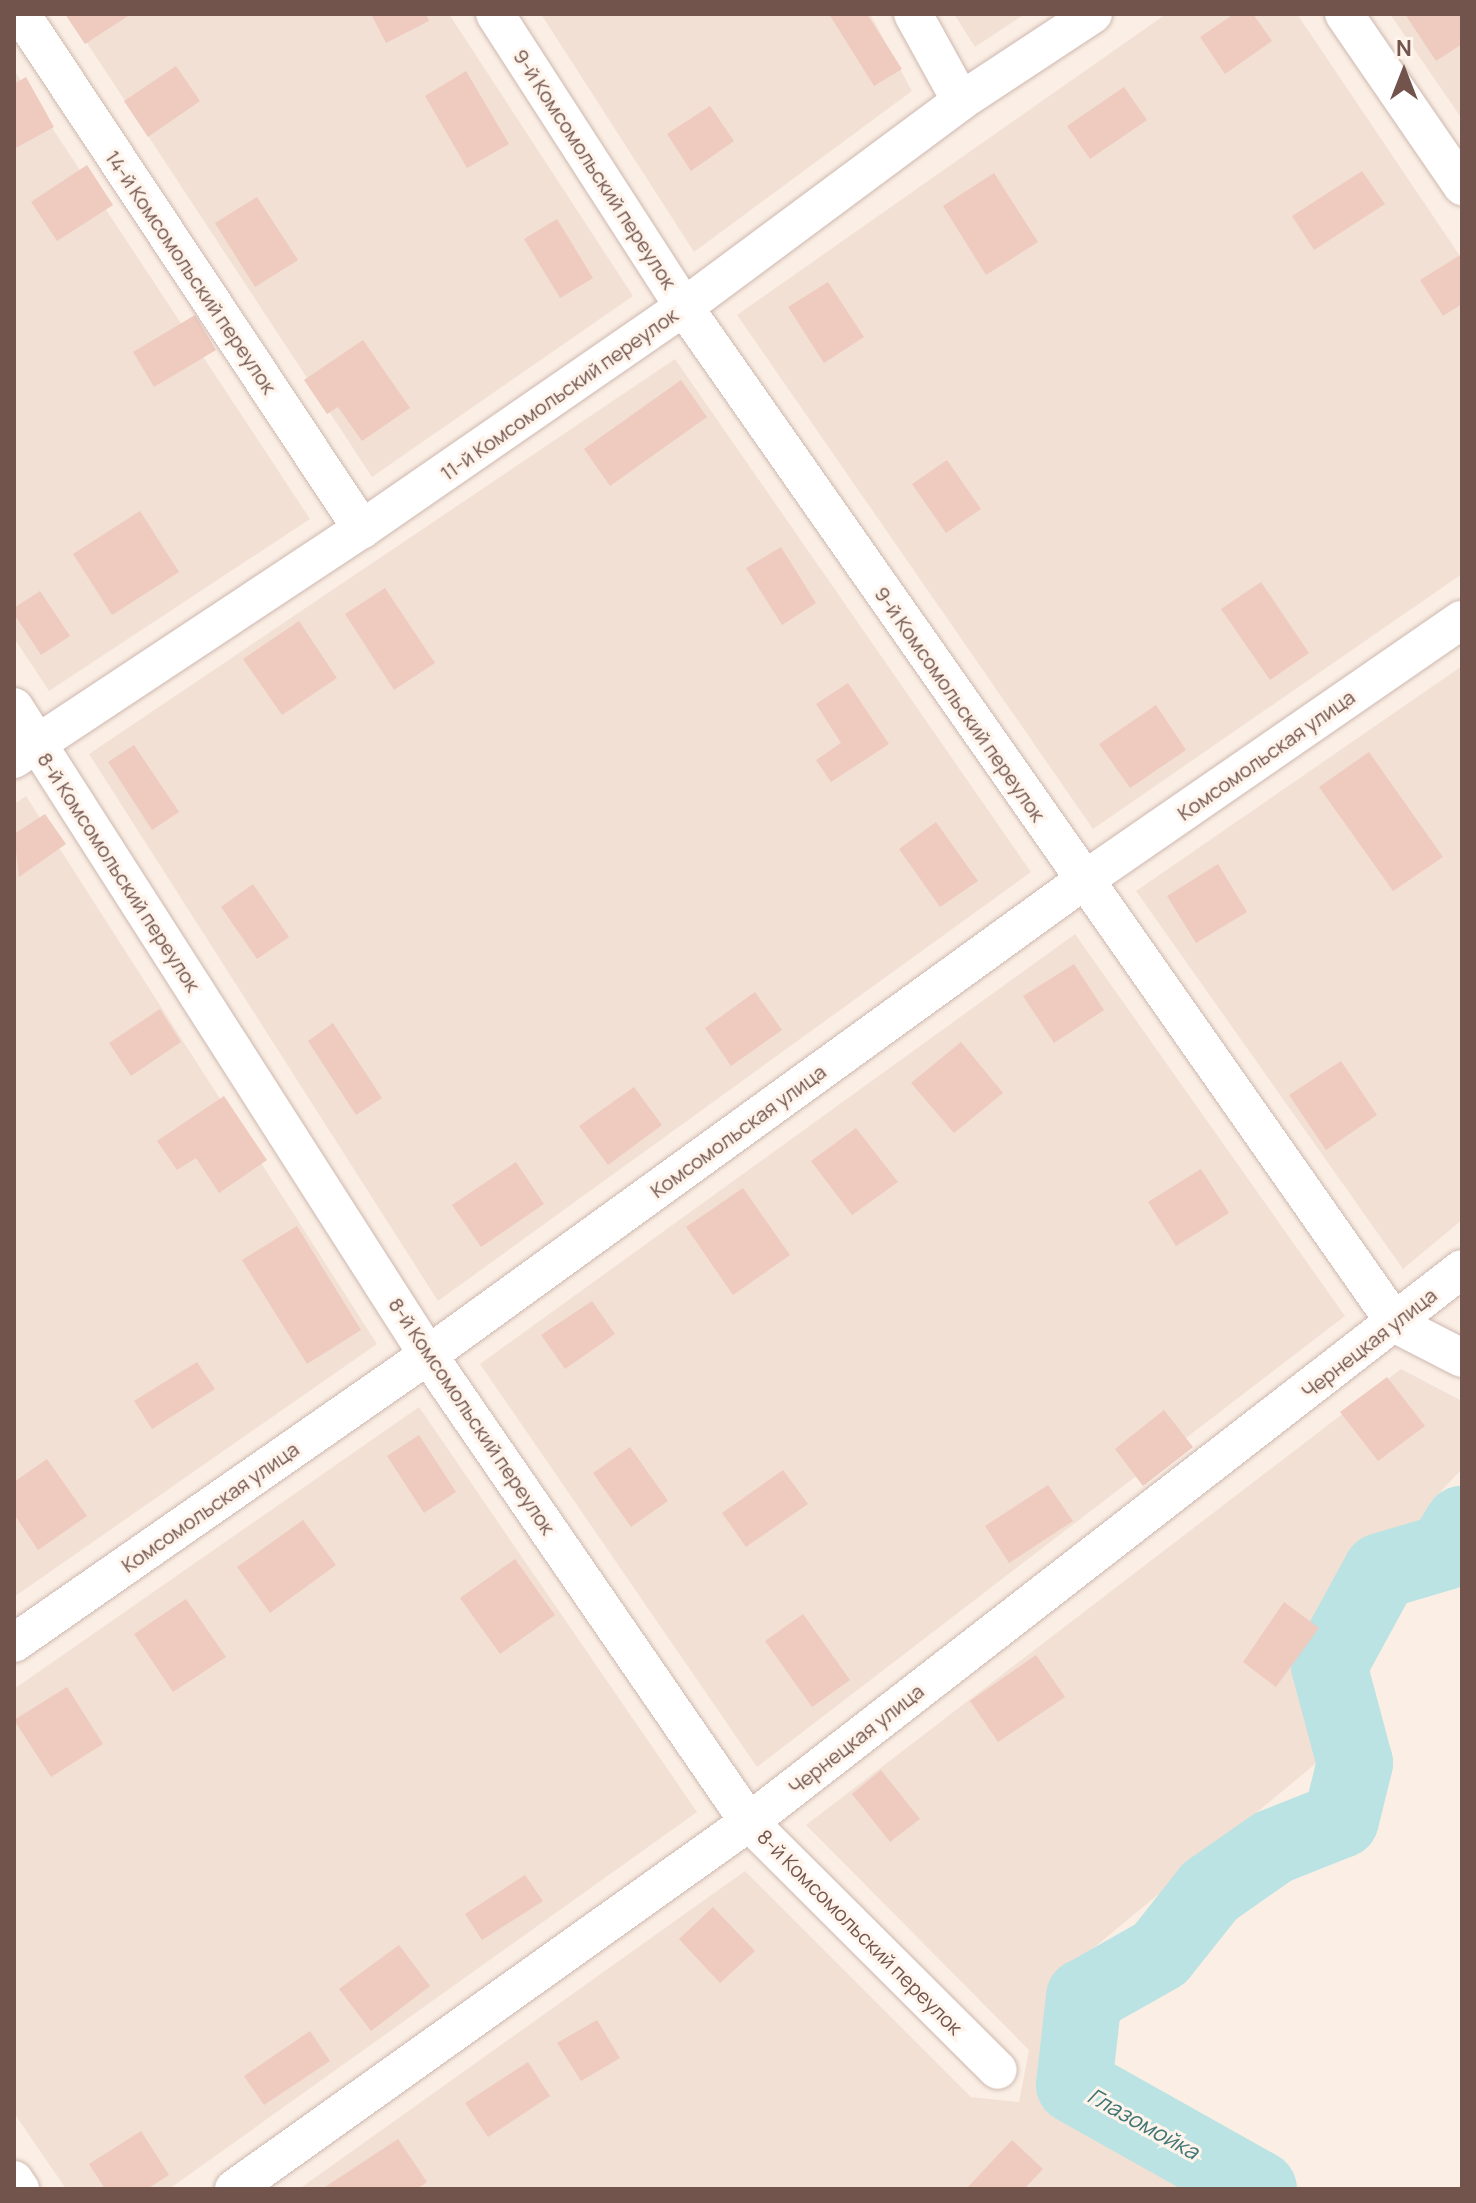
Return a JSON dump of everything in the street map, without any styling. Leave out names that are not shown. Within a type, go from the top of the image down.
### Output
[{"type":"street","name":"14-й Комсомольский переулок","points":[[21,14],[362,529]]},
{"type":"street","name":"9-й Комсомольский переулок","points":[[495,14],[684,307],[1396,1324],[1462,1358]]},
{"type":"street","points":[[913,14],[961,101]]},
{"type":"street","name":"11-й Комсомольский переулок","points":[[26,751],[362,529],[684,307],[961,101],[1093,14]]},
{"type":"street","points":[[1344,14],[1462,186]]},
{"type":"street","name":"Комсомольская улица","points":[[14,1643],[428,1355],[1083,881],[1462,620]]},
{"type":"street","name":"8-й Комсомольский переулок","points":[[14,707],[26,751],[428,1355],[749,1822],[998,2070]]},
{"type":"street","name":"Чернецкая улица","points":[[234,2189],[749,1822],[1396,1324],[1462,1269]]},
{"type":"street","points":[[14,2180],[20,2189]]},
{"type":"shaded area","points":[[68,14],[449,14],[633,296],[372,477]]},
{"type":"shaded area","points":[[541,14],[870,14],[912,91],[694,252]]},
{"type":"shaded area","points":[[954,14],[1025,14],[975,47]]},
{"type":"shaded area","points":[[1166,14],[1297,14],[1462,259],[1462,574],[1093,829],[737,315]]},
{"type":"shaded area","points":[[1390,14],[1462,14],[1462,119]]},
{"type":"shaded area","points":[[14,70],[310,519],[49,691],[14,638]]},
{"type":"shaded area","points":[[675,359],[1031,872],[438,1301],[89,754]]},
{"type":"shaded area","points":[[1462,666],[1462,1220],[1403,1269],[1136,891]]},
{"type":"shaded area","points":[[26,796],[377,1344],[14,1597],[14,804]]},
{"type":"shaded area","points":[[1075,934],[1345,1316],[757,1767],[480,1364]]},
{"type":"shaded area","points":[[1401,1369],[1462,1401],[1462,1469],[1431,1502],[1332,1750],[1048,1986],[1047,2088],[1221,2189],[299,2189],[745,1871],[971,2097],[1019,2102],[1029,2050],[806,1825]]},
{"type":"shaded area","points":[[419,1407],[697,1812],[169,2189],[66,2189],[14,2113],[14,1689]]},
{"type":"building","points":[[65,14],[131,14],[85,44]]},
{"type":"building","points":[[371,14],[426,14],[429,21],[386,43]]},
{"type":"building","points":[[829,14],[867,14],[902,69],[874,86]]},
{"type":"building","points":[[1234,14],[1253,14],[1272,41],[1225,74],[1200,37]]},
{"type":"building","points":[[1405,14],[1462,14],[1462,44],[1436,61]]},
{"type":"building","points":[[176,66],[200,101],[148,137],[124,101]]},
{"type":"building","points":[[466,71],[509,144],[467,168],[425,96]]},
{"type":"building","points":[[26,77],[54,127],[14,149],[14,84]]},
{"type":"building","points":[[1124,87],[1147,120],[1090,159],[1067,126]]},
{"type":"building","points":[[710,106],[734,141],[691,171],[667,134]]},
{"type":"building","points":[[87,165],[113,205],[57,241],[31,202]]},
{"type":"building","points":[[1362,171],[1385,204],[1314,250],[1292,216]]},
{"type":"building","points":[[994,173],[1038,242],[986,275],[943,206]]},
{"type":"building","points":[[257,197],[298,260],[255,287],[215,223]]},
{"type":"building","points":[[557,219],[593,278],[560,298],[524,239]]},
{"type":"building","points":[[1462,254],[1462,304],[1443,316],[1420,280]]},
{"type":"building","points":[[828,282],[864,337],[824,363],[788,307]]},
{"type":"building","points":[[195,315],[216,350],[154,387],[133,352]]},
{"type":"building","points":[[363,340],[410,408],[362,441],[338,407],[327,414],[304,380]]},
{"type":"building","points":[[681,380],[707,417],[610,486],[584,449]]},
{"type":"building","points":[[947,460],[981,509],[946,533],[912,484]]},
{"type":"building","points":[[140,511],[179,572],[112,615],[73,554]]},
{"type":"building","points":[[781,547],[816,603],[782,625],[746,568]]},
{"type":"building","points":[[1261,582],[1309,653],[1270,680],[1221,609]]},
{"type":"building","points":[[385,588],[435,663],[394,690],[345,614]]},
{"type":"building","points":[[40,591],[70,636],[41,655],[14,614],[14,608]]},
{"type":"building","points":[[299,621],[337,678],[282,715],[243,659]]},
{"type":"building","points":[[848,683],[889,744],[831,782],[816,760],[841,743],[816,704]]},
{"type":"building","points":[[1156,705],[1186,750],[1130,788],[1099,744]]},
{"type":"building","points":[[134,745],[179,812],[152,830],[108,762]]},
{"type":"building","points":[[1369,752],[1443,857],[1393,891],[1319,787]]},
{"type":"building","points":[[45,814],[66,844],[19,877],[14,834]]},
{"type":"building","points":[[936,822],[978,881],[940,907],[899,849]]},
{"type":"building","points":[[1218,864],[1247,912],[1196,943],[1167,896]]},
{"type":"building","points":[[253,884],[289,937],[257,959],[221,907]]},
{"type":"building","points":[[1074,964],[1104,1010],[1054,1043],[1023,996]]},
{"type":"building","points":[[755,992],[782,1030],[731,1066],[705,1028]]},
{"type":"building","points":[[160,1009],[181,1042],[131,1076],[109,1043]]},
{"type":"building","points":[[333,1023],[382,1098],[356,1115],[308,1041]]},
{"type":"building","points":[[961,1042],[1003,1093],[954,1133],[911,1083]]},
{"type":"building","points":[[1341,1061],[1377,1115],[1326,1150],[1289,1095]]},
{"type":"building","points":[[634,1087],[662,1125],[608,1165],[579,1126]]},
{"type":"building","points":[[224,1096],[267,1160],[219,1193],[196,1158],[177,1170],[157,1141]]},
{"type":"building","points":[[856,1128],[898,1182],[852,1215],[811,1161]]},
{"type":"building","points":[[516,1162],[544,1204],[481,1247],[452,1205]]},
{"type":"building","points":[[1201,1169],[1229,1213],[1176,1246],[1148,1202]]},
{"type":"building","points":[[743,1188],[790,1255],[733,1295],[686,1227]]},
{"type":"building","points":[[297,1226],[361,1330],[307,1364],[242,1260]]},
{"type":"building","points":[[592,1301],[615,1334],[565,1369],[541,1335]]},
{"type":"building","points":[[197,1362],[215,1389],[152,1429],[134,1401]]},
{"type":"building","points":[[1387,1377],[1425,1426],[1378,1461],[1340,1412]]},
{"type":"building","points":[[1164,1410],[1193,1447],[1143,1486],[1115,1449]]},
{"type":"building","points":[[419,1435],[456,1492],[424,1513],[387,1456]]},
{"type":"building","points":[[630,1447],[668,1501],[631,1527],[593,1473]]},
{"type":"building","points":[[47,1459],[87,1516],[38,1550],[14,1514],[14,1482]]},
{"type":"building","points":[[783,1470],[808,1504],[746,1547],[722,1513]]},
{"type":"building","points":[[1048,1485],[1073,1521],[1009,1563],[985,1526]]},
{"type":"building","points":[[303,1520],[336,1565],[270,1613],[237,1567]]},
{"type":"building","points":[[515,1559],[555,1615],[500,1654],[460,1598]]},
{"type":"building","points":[[186,1599],[226,1657],[173,1692],[134,1634]]},
{"type":"building","points":[[1284,1602],[1319,1628],[1276,1687],[1243,1662]]},
{"type":"building","points":[[803,1614],[850,1680],[812,1707],[765,1641]]},
{"type":"building","points":[[1036,1655],[1065,1697],[998,1742],[970,1701]]},
{"type":"building","points":[[67,1687],[103,1744],[51,1777],[14,1720]]},
{"type":"building","points":[[881,1770],[920,1819],[890,1842],[852,1794]]},
{"type":"building","points":[[525,1875],[543,1901],[482,1940],[465,1914]]},
{"type":"building","points":[[713,1907],[755,1951],[720,1983],[679,1939]]},
{"type":"building","points":[[399,1945],[430,1986],[371,2031],[339,1989]]},
{"type":"building","points":[[597,2020],[620,2058],[581,2081],[557,2043]]},
{"type":"building","points":[[310,2031],[330,2061],[264,2105],[244,2076]]},
{"type":"building","points":[[528,2062],[550,2096],[488,2137],[465,2103]]},
{"type":"building","points":[[141,2131],[169,2175],[147,2189],[105,2189],[89,2164]]},
{"type":"building","points":[[398,2139],[427,2182],[417,2189],[322,2189]]},
{"type":"building","points":[[1012,2140],[1043,2169],[1024,2189],[966,2189]]},
{"type":"waterway","name":"Глазомойка","points":[[1259,2189],[1074,2085],[1084,1997],[1160,1954],[1210,1891],[1273,1847],[1341,1820],[1355,1763],[1329,1666],[1381,1571],[1445,1552],[1462,1524]]}]
